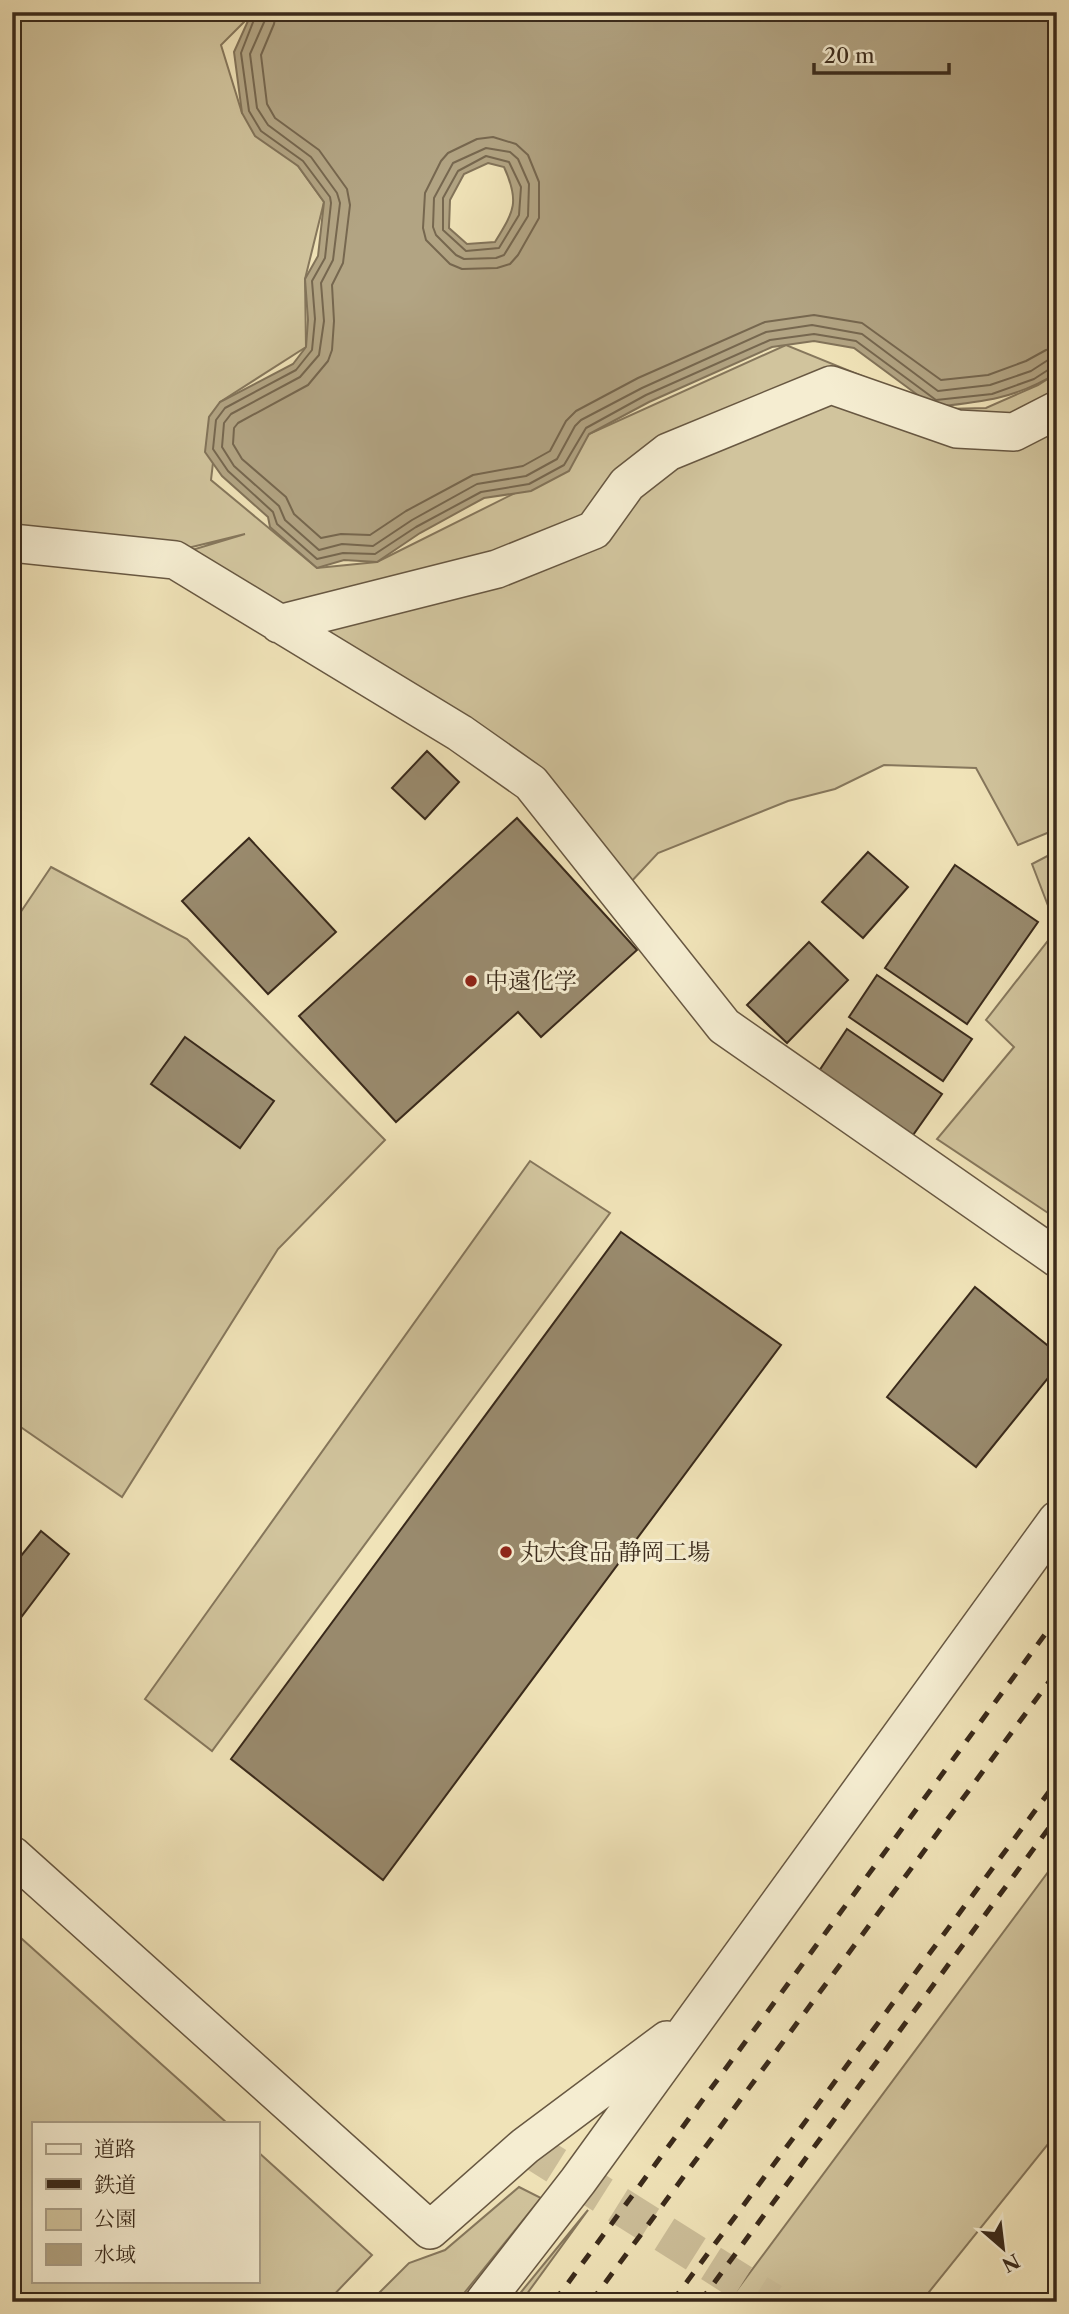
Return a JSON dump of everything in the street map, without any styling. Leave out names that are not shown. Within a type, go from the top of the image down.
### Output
[{"type":"street","points":[[279,624],[497,569],[594,530],[627,484],[668,452],[831,385],[957,429],[1014,432],[1057,410]]},
{"type":"street","points":[[12,543],[175,560],[460,733],[531,783],[724,1026],[1057,1258]]},
{"type":"street","points":[[484,2302],[578,2182],[1057,1520]]},
{"type":"street","points":[[12,1854],[430,2230],[525,2146],[696,2019]]},
{"type":"green space","points":[[12,12],[254,12],[221,45],[242,113],[298,166],[324,202],[305,279],[306,347],[220,402],[211,480],[317,568],[377,562],[515,493],[558,476],[589,434],[786,345],[943,409],[986,408],[1038,385],[1057,373],[1057,829],[1018,845],[976,768],[884,765],[835,789],[788,801],[658,853],[629,884],[533,776],[182,553],[245,534],[147,558],[12,543]]},
{"type":"green space","points":[[1057,851],[1057,929],[1032,864]]},
{"type":"green space","points":[[51,867],[187,939],[385,1140],[278,1249],[122,1497],[12,1421],[12,925]]},
{"type":"green space","points":[[1057,929],[1057,1219],[937,1139],[1014,1047],[986,1020]]},
{"type":"green space","points":[[530,1161],[610,1213],[212,1751],[145,1699]]},
{"type":"green space","points":[[1057,1860],[1057,2133],[921,2302],[728,2302]]},
{"type":"green space","points":[[12,1930],[226,2122],[32,2122],[32,2282],[259,2282],[259,2153],[372,2255],[327,2302],[12,2302]]},
{"type":"green space","points":[[519,2187],[541,2198],[457,2302],[370,2302],[409,2263],[445,2250]]},
{"type":"green space","points":[[588,2210],[521,2302],[513,2302]]},
{"type":"water","points":[[252,12],[1057,12],[1057,373],[1012,394],[934,407],[854,348],[814,341],[772,347],[649,402],[589,434],[569,471],[531,491],[484,498],[420,533],[377,562],[344,560],[317,568],[270,527],[268,517],[222,476],[205,452],[209,417],[220,402],[293,364],[306,347],[308,320],[305,279],[318,256],[324,202],[298,166],[255,136],[242,113],[234,52]],"holes":[[[488,163],[504,167],[513,198],[507,222],[495,242],[467,244],[449,228],[450,200],[464,174]]]},
{"type":"building","points":[[427,751],[459,782],[425,819],[392,788]]},
{"type":"building","name":"中遠化学","points":[[517,818],[637,950],[541,1037],[518,1012],[396,1122],[299,1016]]},
{"type":"building","points":[[249,838],[336,932],[268,994],[182,901]]},
{"type":"building","points":[[868,852],[908,887],[863,938],[822,902]]},
{"type":"building","points":[[955,865],[1038,922],[967,1024],[885,968]]},
{"type":"building","points":[[809,942],[848,980],[787,1043],[747,1005]]},
{"type":"building","points":[[877,975],[972,1039],[943,1081],[849,1017]]},
{"type":"building","points":[[847,1029],[942,1094],[913,1135],[819,1071]]},
{"type":"building","points":[[185,1037],[274,1101],[240,1148],[151,1084]]},
{"type":"building","name":"丸大食品 静岡工場","points":[[621,1232],[781,1345],[383,1880],[231,1759]]},
{"type":"building","points":[[975,1287],[1057,1353],[1057,1367],[976,1467],[887,1397]]},
{"type":"building","points":[[41,1531],[69,1554],[16,1624],[12,1621],[12,1567]]},
{"type":"tunnel","points":[[525,2146],[772,2302]]},
{"type":"railway","points":[[554,2302],[1057,1618]]},
{"type":"railway","points":[[591,2302],[1057,1671]]},
{"type":"railway","points":[[672,2302],[1057,1781]]},
{"type":"railway","points":[[700,2302],[1057,1817]]},
{"type":"place","name":"中遠化学","points":[[471,981]]},
{"type":"place","name":"丸大食品 静岡工場","points":[[506,1552]]}]
